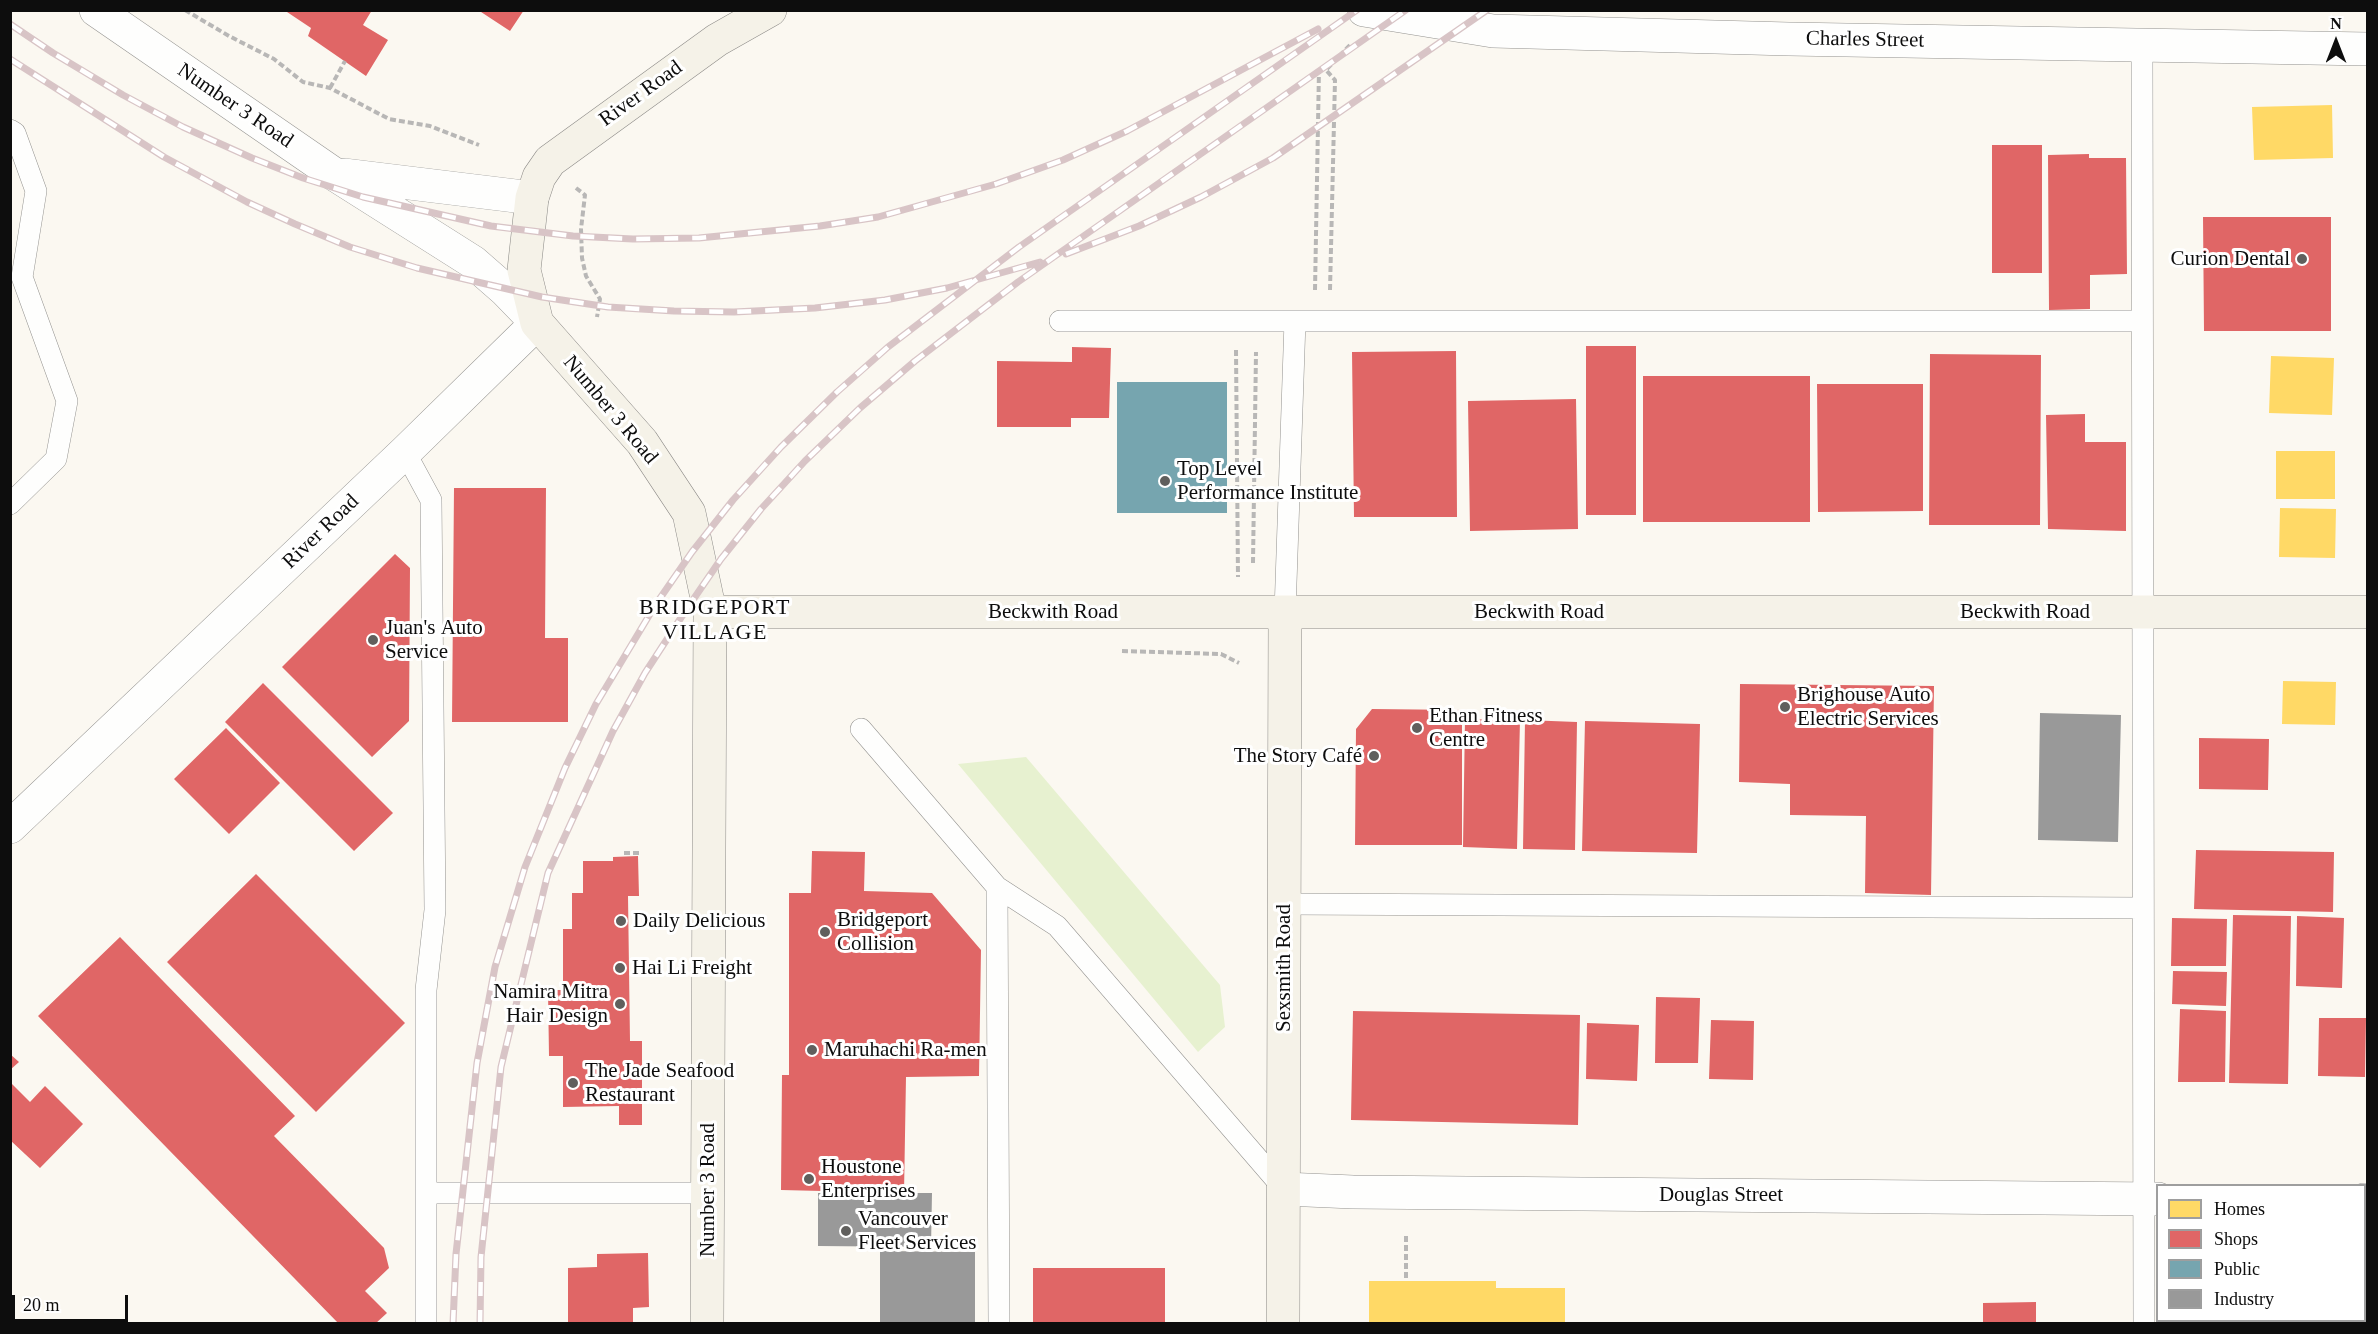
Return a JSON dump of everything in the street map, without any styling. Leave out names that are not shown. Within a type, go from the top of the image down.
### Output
[{"type":"street","name":"Number 3 Road","points":[[96,10],[334,174],[473,262],[505,290],[537,323],[642,441],[688,513],[710,612],[707,1323]]},
{"type":"street","name":"River Road","points":[[10,826],[405,452],[537,323],[524,270],[532,198],[539,177],[550,161],[717,40],[770,10]]},
{"type":"street","name":"Charles Street","points":[[1364,10],[1492,31],[2367,49]]},
{"type":"street","points":[[334,174],[532,198]]},
{"type":"street","name":"Beckwith Road","points":[[710,612],[2367,612]]},
{"type":"street","name":"Sexsmith Road","points":[[1283,1323],[1286,612]]},
{"type":"street","name":"Douglas Street","points":[[1284,1189],[1365,1192],[2150,1198]]},
{"type":"lane","points":[[2142,45],[2143,908],[2150,1198],[2144,1323]]},
{"type":"lane","points":[[10,129],[15,133],[36,191],[22,278],[67,400],[56,459],[10,504]]},
{"type":"lane","points":[[1060,321],[2142,321]]},
{"type":"lane","points":[[1286,612],[1295,321]]},
{"type":"lane","points":[[405,452],[432,501],[435,910],[426,990],[426,1323]]},
{"type":"lane","points":[[861,729],[997,887],[1057,926],[1284,1189]]},
{"type":"lane","points":[[997,887],[999,1323]]},
{"type":"lane","points":[[1285,904],[2143,908]]},
{"type":"lane","points":[[426,1193],[707,1193]]},
{"type":"path","points":[[185,10],[274,59],[303,82],[330,88],[390,118],[430,126],[479,145]]},
{"type":"path","points":[[330,88],[345,62]]},
{"type":"path","points":[[1315,293],[1319,69]]},
{"type":"path","points":[[1326,70],[1335,80],[1330,299]]},
{"type":"path","points":[[573,186],[585,195],[581,229],[582,258],[586,276],[600,299],[597,317]]},
{"type":"path","points":[[1247,321],[1253,569]]},
{"type":"path","points":[[1238,584],[1247,321]]},
{"type":"path","points":[[624,853],[642,853]]},
{"type":"path","points":[[1406,1236],[1406,1281]]},
{"type":"green space","points":[[1026,757],[1220,985],[1225,1027],[1198,1052],[958,764]]},
{"type":"building: Homes","points":[[2332,105],[2333,158],[2254,160],[2252,107]]},
{"type":"building: Homes","points":[[2271,356],[2334,358],[2332,415],[2269,413]]},
{"type":"building: Homes","points":[[2276,451],[2335,451],[2335,499],[2276,499]]},
{"type":"building: Homes","points":[[2280,508],[2336,509],[2335,558],[2279,557]]},
{"type":"building: Homes","points":[[2283,681],[2336,682],[2335,725],[2282,724]]},
{"type":"building: Homes","points":[[1369,1281],[1496,1281],[1496,1288],[1565,1288],[1565,1324],[1369,1324]]},
{"type":"building: Homes","points":[[2368,1318],[2368,1324],[2294,1324],[2294,1322],[2366,1322]]},
{"type":"building: Shops","points":[[284,10],[372,10],[363,25],[388,40],[366,76],[308,36],[311,28]]},
{"type":"building: Shops","points":[[478,10],[524,10],[510,31]]},
{"type":"building: Shops","points":[[1992,145],[2042,145],[2042,273],[1992,273]]},
{"type":"building: Shops","points":[[2089,154],[2089,158],[2126,158],[2127,274],[2090,275],[2090,309],[2049,310],[2048,155]]},
{"type":"building: Shops","points":[[2203,217],[2331,217],[2331,331],[2204,331]]},
{"type":"building: Shops","points":[[1586,346],[1636,346],[1636,515],[1586,515]]},
{"type":"building: Shops","points":[[1072,347],[1111,348],[1109,418],[1071,418],[1071,427],[997,427],[997,361],[1072,362]]},
{"type":"building: Shops","points":[[1456,351],[1457,517],[1354,517],[1352,352]]},
{"type":"building: Shops","points":[[1930,354],[2041,355],[2040,525],[1929,525]]},
{"type":"building: Shops","points":[[1643,376],[1810,376],[1810,522],[1643,522]]},
{"type":"building: Shops","points":[[1817,384],[1923,384],[1923,511],[1818,512]]},
{"type":"building: Shops","points":[[1576,399],[1578,529],[1470,531],[1468,401]]},
{"type":"building: Shops","points":[[2085,414],[2085,442],[2126,442],[2126,531],[2048,529],[2046,415]]},
{"type":"building: Shops","points":[[454,488],[546,488],[545,638],[568,638],[568,722],[452,722]]},
{"type":"building: Shops","points":[[395,554],[410,568],[409,721],[372,757],[282,667]]},
{"type":"building: Shops","points":[[263,683],[393,813],[354,851],[225,722]]},
{"type":"building: Shops","points":[[1740,684],[1934,686],[1931,895],[1865,893],[1866,816],[1790,815],[1790,784],[1739,782]]},
{"type":"building: Shops","points":[[1372,709],[1462,710],[1462,845],[1355,845],[1356,729]]},
{"type":"building: Shops","points":[[1465,719],[1520,720],[1517,849],[1463,847]]},
{"type":"building: Shops","points":[[1525,720],[1577,722],[1575,850],[1523,849]]},
{"type":"building: Shops","points":[[1585,721],[1700,724],[1697,853],[1582,851]]},
{"type":"building: Shops","points":[[226,728],[280,783],[229,834],[174,779]]},
{"type":"building: Shops","points":[[2199,738],[2269,739],[2268,790],[2199,789]]},
{"type":"building: Shops","points":[[2196,850],[2334,852],[2333,912],[2194,909]]},
{"type":"building: Shops","points":[[812,851],[865,852],[864,891],[932,893],[981,950],[979,1076],[906,1077],[904,1193],[781,1190],[782,1075],[789,1075],[789,893],[811,893]]},
{"type":"building: Shops","points":[[638,856],[639,896],[628,896],[630,1041],[642,1041],[642,1125],[619,1125],[619,1106],[563,1107],[563,1056],[549,1056],[548,990],[563,990],[563,929],[572,929],[572,893],[583,893],[583,861],[613,861],[613,857]]},
{"type":"building: Shops","points":[[256,874],[405,1023],[316,1112],[167,962]]},
{"type":"building: Shops","points":[[2233,915],[2291,916],[2288,1084],[2229,1083]]},
{"type":"building: Shops","points":[[2297,916],[2344,918],[2342,988],[2296,986]]},
{"type":"building: Shops","points":[[2172,918],[2227,919],[2226,966],[2171,966]]},
{"type":"building: Shops","points":[[120,937],[295,1116],[274,1136],[384,1248],[389,1268],[365,1291],[387,1313],[375,1324],[339,1324],[38,1016]]},
{"type":"building: Shops","points":[[2173,971],[2227,972],[2226,1006],[2172,1004]]},
{"type":"building: Shops","points":[[1656,997],[1700,998],[1698,1063],[1655,1063]]},
{"type":"building: Shops","points":[[2180,1009],[2226,1011],[2225,1082],[2178,1082]]},
{"type":"building: Shops","points":[[1353,1011],[1580,1015],[1578,1125],[1351,1120]]},
{"type":"building: Shops","points":[[2319,1018],[2366,1018],[2365,1077],[2318,1076]]},
{"type":"building: Shops","points":[[1711,1020],[1754,1021],[1753,1080],[1709,1079]]},
{"type":"building: Shops","points":[[1587,1023],[1639,1025],[1637,1081],[1586,1079]]},
{"type":"building: Shops","points":[[10,1054],[19,1062],[10,1070]]},
{"type":"building: Shops","points":[[10,1082],[30,1102],[45,1086],[83,1124],[40,1168],[10,1140]]},
{"type":"building: Shops","points":[[648,1253],[649,1307],[633,1308],[633,1324],[568,1324],[568,1268],[597,1267],[597,1254]]},
{"type":"building: Shops","points":[[1033,1268],[1165,1268],[1165,1324],[1033,1324]]},
{"type":"building: Shops","points":[[2036,1302],[2036,1324],[1983,1324],[1983,1303]]},
{"type":"building: Public","points":[[1117,382],[1227,382],[1227,513],[1117,513]]},
{"type":"building: Industry","points":[[2040,713],[2121,715],[2118,842],[2038,840]]},
{"type":"building: Industry","points":[[818,1193],[932,1193],[931,1247],[818,1246]]},
{"type":"building: Industry","points":[[880,1251],[975,1252],[975,1324],[880,1324]]},
{"type":"railway","points":[[453,1324],[456,1254],[477,1063],[495,967],[525,867],[565,768],[596,704],[656,604],[692,552],[733,500],[781,447],[837,392],[888,347],[1019,247],[1357,10]]},
{"type":"railway","points":[[480,1324],[481,1257],[501,1067],[548,873],[613,731],[645,673],[721,559],[761,509],[805,461],[860,408],[915,361],[1018,282],[1406,10]]},
{"type":"railway","points":[[1066,254],[1139,226],[1201,197],[1273,158],[1487,10]]},
{"type":"railway","points":[[10,24],[123,95],[183,127],[303,178],[363,197],[491,226],[573,236],[633,239],[699,238],[820,226],[878,217],[996,184],[1063,160],[1127,131],[1318,29]]},
{"type":"railway","points":[[10,59],[164,157],[247,202],[295,224],[350,247],[417,268],[542,297],[608,307],[674,311],[734,312],[815,308],[885,300],[947,288],[1040,262]]},
{"type":"place","name":"Curion Dental","points":[[2302,259]]},
{"type":"place","name":"Top Level Performance Institute","points":[[1165,481]]},
{"type":"place","name":"Juan's Auto Service","points":[[373,640]]},
{"type":"place","name":"Brighouse Auto Electric Services","points":[[1785,707]]},
{"type":"place","name":"Ethan Fitness Centre","points":[[1417,728]]},
{"type":"place","name":"The Story Café","points":[[1374,756]]},
{"type":"place","name":"Daily Delicious","points":[[621,921]]},
{"type":"place","name":"Bridgeport Collision","points":[[825,932]]},
{"type":"place","name":"Hai Li Freight","points":[[620,968]]},
{"type":"place","name":"Namira Mitra Hair Design","points":[[620,1004]]},
{"type":"place","name":"Maruhachi Ra-men","points":[[812,1050]]},
{"type":"place","name":"The Jade Seafood Restaurant","points":[[573,1083]]},
{"type":"place","name":"Houstone Enterprises","points":[[809,1179]]},
{"type":"place","name":"Vancouver Fleet Services","points":[[846,1231]]},
{"type":"district","name":"BRIDGEPORT VILLAGE","points":[[715,620]]}]
